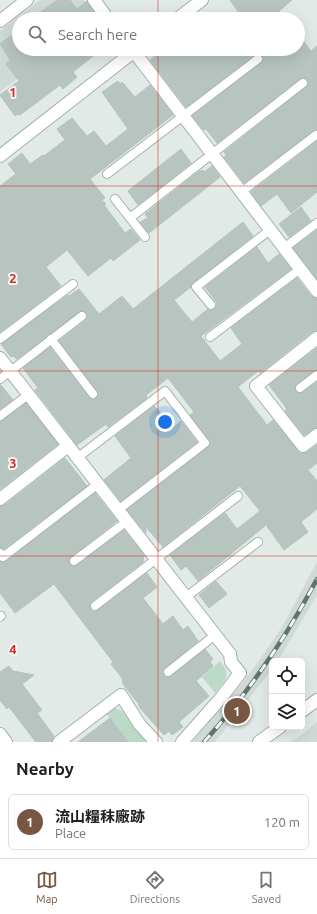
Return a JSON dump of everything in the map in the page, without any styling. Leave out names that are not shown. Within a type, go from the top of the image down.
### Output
[{"type":"street","points":[[0,21],[27,0]]},
{"type":"street","points":[[94,0],[103,12]]},
{"type":"street","points":[[186,12],[202,0]]},
{"type":"street","points":[[0,156],[126,56]]},
{"type":"street","points":[[138,56],[182,117],[317,291]]},
{"type":"street","points":[[317,338],[256,386],[303,446],[317,435]]},
{"type":"street","points":[[0,358],[230,654],[231,662],[240,673],[221,698],[182,742]]},
{"type":"street","points":[[0,499],[68,446]]},
{"type":"street","points":[[59,742],[121,695],[140,725],[156,742]]},
{"type":"street","points":[[305,709],[317,700]]},
{"type":"street","points":[[259,742],[276,730]]},
{"type":"street","points":[[0,734],[6,742]]},
{"type":"lane","points":[[107,174],[258,59]]},
{"type":"lane","points":[[130,218],[303,83]]},
{"type":"lane","points":[[240,193],[316,136]]},
{"type":"lane","points":[[115,199],[145,237]]},
{"type":"lane","points":[[284,248],[317,223]]},
{"type":"lane","points":[[211,305],[196,287],[270,230]]},
{"type":"lane","points":[[210,337],[300,269]]},
{"type":"lane","points":[[0,339],[73,284]]},
{"type":"lane","points":[[0,379],[82,316]]},
{"type":"lane","points":[[52,340],[93,394]]},
{"type":"lane","points":[[300,388],[317,375]]},
{"type":"lane","points":[[77,458],[165,391],[170,397],[205,443],[118,510]]},
{"type":"lane","points":[[0,416],[28,395]]},
{"type":"lane","points":[[0,553],[3,557],[98,484]]},
{"type":"lane","points":[[95,606],[238,496]]},
{"type":"lane","points":[[74,561],[127,521]]},
{"type":"lane","points":[[186,597],[258,542]]},
{"type":"lane","points":[[168,672],[215,635]]},
{"type":"shaded area","points":[[40,0],[84,0],[93,12],[25,12]]},
{"type":"shaded area","points":[[12,22],[12,56],[47,56],[0,92],[0,31]]},
{"type":"shaded area","points":[[317,562],[317,595],[280,658],[269,658],[269,673],[215,742],[192,742],[240,686],[282,627]]},
{"type":"shaded area","points":[[317,722],[317,742],[290,742],[301,735]]},
{"type":"green space","points":[[220,661],[226,670],[226,678],[215,693],[202,677]]},
{"type":"green space","points":[[115,708],[122,711],[146,742],[128,742],[107,714]]},
{"type":"building","points":[[57,0],[70,0],[77,9],[87,1],[94,12],[41,12]]},
{"type":"building","points":[[230,0],[292,0],[279,11],[280,12],[238,12]]},
{"type":"building","points":[[12,35],[12,56],[93,56],[73,72],[77,77],[63,89],[60,85],[20,115],[18,114],[15,116],[0,95],[19,81],[6,64],[10,60],[0,44]]},
{"type":"building","points":[[305,43],[311,51],[317,46],[317,130],[313,131],[244,183],[224,157],[226,155],[224,152],[306,87],[308,83],[307,79],[300,79],[217,143],[206,129],[204,130],[192,116],[261,63],[263,59],[262,56],[305,56]]},
{"type":"building","points":[[154,56],[254,56],[186,107],[150,60]]},
{"type":"building","points":[[118,81],[120,84],[122,82],[135,97],[150,85],[173,115],[90,179],[105,198],[102,200],[106,204],[104,205],[125,233],[131,229],[140,240],[113,261],[111,258],[88,276],[67,250],[46,267],[61,286],[0,332],[0,186],[16,174],[8,164],[22,153],[30,164],[43,155],[44,156],[65,140],[57,129],[72,118],[87,136],[94,131],[106,146],[128,129],[102,92]]},
{"type":"building","points":[[317,141],[317,192],[291,213],[277,194],[261,206],[251,192]]},
{"type":"building","points":[[181,149],[191,163],[138,205],[128,191]]},
{"type":"building","points":[[212,166],[220,177],[149,233],[140,222],[148,218],[145,214],[198,172],[203,170],[204,172]]},
{"type":"building","points":[[301,207],[311,221],[289,237],[279,224]]},
{"type":"building","points":[[243,222],[253,236],[193,283],[191,287],[174,300],[192,322],[208,309],[214,309],[217,303],[205,287],[257,247],[268,263],[279,254],[291,269],[201,336],[220,361],[242,344],[231,328],[297,278],[311,296],[317,298],[317,331],[312,332],[260,373],[258,371],[238,387],[267,425],[273,420],[300,453],[307,452],[317,445],[317,463],[308,470],[317,481],[317,509],[301,522],[308,532],[284,550],[266,525],[198,581],[186,566],[181,570],[170,555],[225,513],[237,529],[260,511],[240,486],[163,547],[146,527],[146,533],[127,510],[210,445],[209,440],[190,415],[194,412],[168,378],[146,395],[147,398],[108,427],[106,424],[77,445],[35,390],[38,388],[23,368],[50,347],[89,397],[93,399],[97,398],[97,391],[59,341],[86,320],[87,313],[84,311],[79,312],[17,359],[13,356],[11,357],[1,344],[68,295],[69,296],[79,289],[99,314],[122,296],[133,309]]},
{"type":"building","points":[[317,230],[317,279],[293,248]]},
{"type":"building","points":[[317,348],[317,370],[295,386],[296,392],[301,393],[317,382],[317,428],[304,435],[285,411],[287,409],[269,385]]},
{"type":"building","points":[[0,384],[13,400],[0,409]]},
{"type":"building","points":[[26,403],[58,444],[0,489],[0,421]]},
{"type":"building","points":[[154,406],[174,427],[181,421],[197,442],[121,501],[104,480],[131,458],[115,436]]},
{"type":"building","points":[[65,458],[87,486],[4,549],[0,548],[0,506],[5,505]]},
{"type":"building","points":[[95,493],[117,521],[71,557],[69,561],[70,565],[77,565],[124,530],[144,555],[143,562],[91,602],[90,609],[93,611],[98,610],[147,573],[157,587],[143,598],[163,624],[173,616],[183,630],[188,626],[198,641],[165,668],[163,675],[166,677],[171,676],[205,649],[213,659],[210,662],[213,666],[196,681],[209,696],[179,722],[183,727],[172,735],[169,731],[164,735],[140,708],[138,703],[123,684],[122,678],[111,664],[113,662],[54,584],[15,613],[0,593],[0,561],[6,561]]},
{"type":"building","points":[[216,581],[227,594],[209,608],[199,595]]},
{"type":"building","points":[[9,666],[13,671],[34,675],[22,684],[42,710],[37,713],[54,736],[52,742],[36,742],[9,707],[7,709],[0,700],[0,672]]},
{"type":"building","points":[[110,718],[128,742],[78,742]]},
{"type":"railway","points":[[204,742],[221,723],[266,664],[293,622],[317,579]]},
{"type":"place","name":"流山糧秣廠跡","points":[[237,711]]}]
